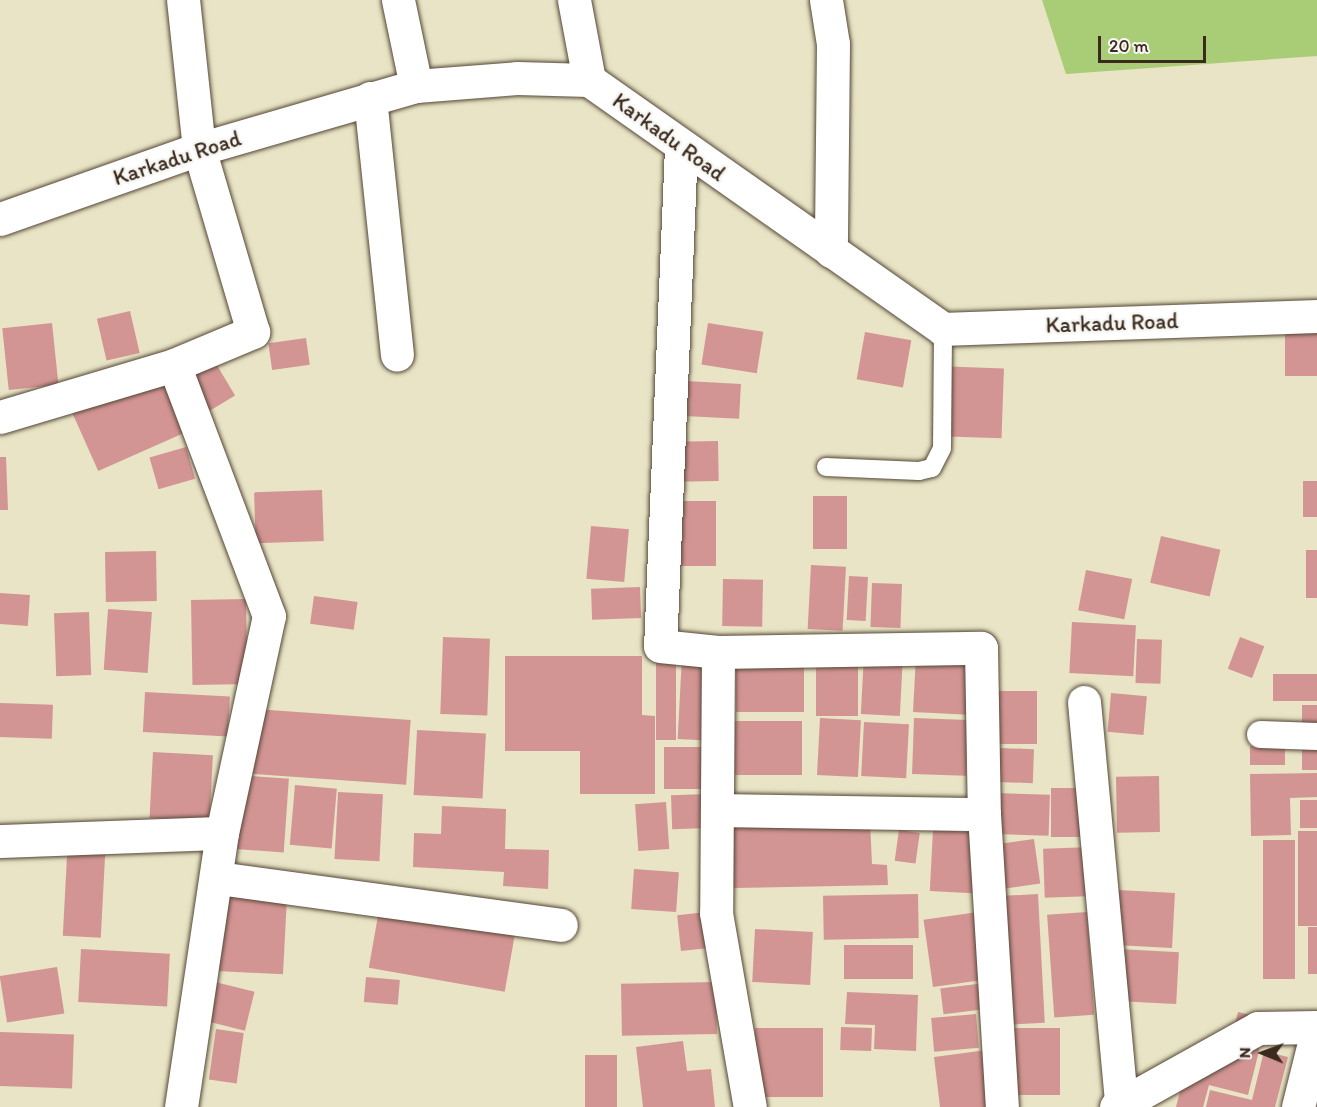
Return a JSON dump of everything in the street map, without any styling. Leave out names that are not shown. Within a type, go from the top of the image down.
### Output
[{"type":"street","points":[[0,417],[174,364],[253,332],[199,149],[183,0]]},
{"type":"street","points":[[398,0],[416,86]]},
{"type":"street","points":[[574,0],[589,80]]},
{"type":"street","points":[[826,0],[833,44],[831,251]]},
{"type":"street","name":"Karkadu Road","points":[[0,219],[199,149],[416,86],[517,78],[589,80],[645,117],[681,147],[943,329],[1317,316]]},
{"type":"street","points":[[370,98],[398,355]]},
{"type":"street","points":[[681,147],[660,646],[718,652],[981,648],[984,814],[1002,1107]]},
{"type":"street","points":[[174,364],[269,616],[222,833],[218,878],[181,1107]]},
{"type":"street","points":[[718,652],[716,913],[750,1107]]},
{"type":"street","points":[[1084,702],[1119,1105],[1258,1028],[1317,1029],[1298,1107]]},
{"type":"street","points":[[1260,734],[1317,736]]},
{"type":"street","points":[[717,810],[984,814]]},
{"type":"street","points":[[0,841],[222,833]]},
{"type":"street","points":[[218,878],[561,925]]},
{"type":"lane","points":[[826,467],[919,471],[932,468],[942,448],[943,329]]},
{"type":"green space","points":[[1042,0],[1317,0],[1317,56],[1066,74]]},
{"type":"building","points":[[130,311],[140,353],[107,361],[97,319]]},
{"type":"building","points":[[52,323],[58,385],[9,390],[2,328]]},
{"type":"building","points":[[708,323],[763,332],[757,373],[701,364]]},
{"type":"building","points":[[865,332],[911,340],[903,387],[857,379]]},
{"type":"building","points":[[1285,333],[1317,333],[1317,376],[1285,376]]},
{"type":"building","points":[[306,338],[310,365],[272,370],[268,343]]},
{"type":"building","points":[[215,362],[235,395],[207,412],[187,379]]},
{"type":"building","points":[[935,366],[1004,368],[1002,438],[933,436]]},
{"type":"building","points":[[159,374],[185,432],[98,471],[72,413]]},
{"type":"building","points":[[686,381],[741,384],[739,419],[684,416]]},
{"type":"building","points":[[718,441],[719,481],[678,482],[677,442]]},
{"type":"building","points":[[186,447],[195,479],[159,489],[149,457]]},
{"type":"building","points":[[0,457],[6,457],[8,510],[0,510]]},
{"type":"building","points":[[1303,481],[1317,481],[1317,517],[1303,517]]},
{"type":"building","points":[[322,490],[324,541],[256,543],[254,492]]},
{"type":"building","points":[[813,496],[847,496],[847,549],[813,549]]},
{"type":"building","points":[[651,501],[716,501],[716,566],[651,566]]},
{"type":"building","points":[[591,526],[629,529],[624,582],[586,579]]},
{"type":"building","points":[[1161,536],[1220,550],[1210,596],[1150,583]]},
{"type":"building","points":[[1306,550],[1317,550],[1317,598],[1306,598]]},
{"type":"building","points":[[156,551],[157,601],[106,602],[105,552]]},
{"type":"building","points":[[811,565],[846,567],[843,631],[808,629]]},
{"type":"building","points":[[1086,570],[1132,579],[1124,619],[1078,610]]},
{"type":"building","points":[[849,576],[868,577],[866,621],[847,620]]},
{"type":"building","points":[[723,579],[763,580],[762,627],[722,626]]},
{"type":"building","points":[[872,583],[902,584],[900,628],[870,627]]},
{"type":"building","points":[[640,587],[641,618],[592,620],[591,589]]},
{"type":"building","points":[[0,593],[30,595],[28,626],[0,624]]},
{"type":"building","points":[[314,596],[358,602],[354,630],[310,624]]},
{"type":"building","points":[[246,599],[247,684],[192,685],[191,600]]},
{"type":"building","points":[[108,609],[152,612],[148,673],[104,670]]},
{"type":"building","points":[[89,612],[91,675],[56,676],[54,613]]},
{"type":"building","points":[[1072,622],[1136,625],[1133,676],[1069,673]]},
{"type":"building","points":[[443,637],[490,639],[487,716],[440,714]]},
{"type":"building","points":[[1240,637],[1264,646],[1252,678],[1228,669]]},
{"type":"building","points":[[1137,639],[1162,640],[1160,684],[1135,683]]},
{"type":"building","points":[[656,652],[676,652],[676,740],[656,740]]},
{"type":"building","points":[[864,654],[903,656],[900,716],[861,714]]},
{"type":"building","points":[[916,655],[971,658],[968,715],[913,712]]},
{"type":"building","points":[[505,656],[642,656],[642,715],[655,716],[655,794],[580,794],[580,751],[505,751]]},
{"type":"building","points":[[682,656],[721,658],[717,741],[678,739]]},
{"type":"building","points":[[736,659],[804,659],[804,712],[736,712]]},
{"type":"building","points":[[816,663],[858,663],[858,716],[816,716]]},
{"type":"building","points":[[1273,674],[1317,674],[1317,701],[1273,701]]},
{"type":"building","points":[[991,691],[1037,691],[1037,744],[991,744]]},
{"type":"building","points":[[145,692],[230,696],[228,736],[143,732]]},
{"type":"building","points":[[1111,693],[1147,696],[1143,735],[1108,732]]},
{"type":"building","points":[[0,703],[53,705],[52,739],[0,737]]},
{"type":"building","points":[[1302,705],[1317,705],[1317,770],[1302,770]]},
{"type":"building","points":[[255,709],[411,720],[406,785],[250,774]]},
{"type":"building","points":[[820,718],[861,720],[858,777],[817,775]]},
{"type":"building","points":[[914,718],[968,720],[966,776],[912,774]]},
{"type":"building","points":[[735,721],[802,721],[802,775],[735,775]]},
{"type":"building","points":[[864,722],[909,724],[906,778],[861,776]]},
{"type":"building","points":[[417,730],[486,734],[483,799],[414,795]]},
{"type":"building","points":[[1250,746],[1285,746],[1285,765],[1250,765]]},
{"type":"building","points":[[664,747],[723,747],[723,789],[664,789]]},
{"type":"building","points":[[999,748],[1034,749],[1033,783],[998,782]]},
{"type":"building","points":[[153,752],[213,755],[209,821],[150,818]]},
{"type":"building","points":[[1317,773],[1317,797],[1290,798],[1291,835],[1251,836],[1250,774]]},
{"type":"building","points":[[237,775],[289,779],[284,852],[232,849]]},
{"type":"building","points":[[1159,776],[1160,832],[1117,833],[1116,777]]},
{"type":"building","points":[[295,785],[337,789],[332,848],[290,845]]},
{"type":"building","points":[[1051,788],[1086,788],[1086,837],[1051,837]]},
{"type":"building","points":[[338,792],[383,794],[379,861],[334,859]]},
{"type":"building","points":[[997,793],[1050,795],[1049,836],[996,834]]},
{"type":"building","points":[[707,794],[708,828],[672,829],[671,795]]},
{"type":"building","points":[[1300,800],[1317,800],[1317,828],[1300,828]]},
{"type":"building","points":[[666,802],[669,849],[638,851],[635,804]]},
{"type":"building","points":[[442,806],[506,809],[505,849],[549,850],[548,889],[503,886],[504,872],[413,867],[414,833],[441,834]]},
{"type":"building","points":[[870,821],[872,864],[887,865],[888,885],[732,888],[731,824]]},
{"type":"building","points":[[899,830],[920,833],[915,864],[895,861]]},
{"type":"building","points":[[933,830],[976,832],[973,893],[930,891]]},
{"type":"building","points":[[1298,831],[1317,831],[1317,926],[1298,926]]},
{"type":"building","points":[[68,837],[106,839],[101,938],[63,936]]},
{"type":"building","points":[[1034,839],[1040,884],[996,890],[989,845]]},
{"type":"building","points":[[1263,840],[1295,840],[1295,979],[1263,979]]},
{"type":"building","points":[[1092,847],[1094,896],[1045,898],[1043,849]]},
{"type":"building","points":[[634,869],[679,872],[676,912],[631,909]]},
{"type":"building","points":[[1118,890],[1175,893],[1172,948],[1115,945]]},
{"type":"building","points":[[382,893],[518,917],[505,992],[369,968]]},
{"type":"building","points":[[918,894],[919,938],[824,940],[823,896]]},
{"type":"building","points":[[1038,894],[1045,1023],[1001,1025],[994,896]]},
{"type":"building","points":[[221,896],[287,899],[283,974],[217,971]]},
{"type":"building","points":[[707,912],[711,948],[681,951],[677,915]]},
{"type":"building","points":[[978,912],[987,979],[933,987],[924,920]]},
{"type":"building","points":[[1087,912],[1094,1015],[1054,1018],[1047,915]]},
{"type":"building","points":[[1308,927],[1317,927],[1317,974],[1308,974]]},
{"type":"building","points":[[755,929],[813,932],[810,985],[752,982]]},
{"type":"building","points":[[844,945],[913,945],[913,979],[844,979]]},
{"type":"building","points":[[81,949],[170,954],[167,1007],[78,1002]]},
{"type":"building","points":[[1119,949],[1179,952],[1176,1004],[1116,1001]]},
{"type":"building","points":[[57,967],[64,1013],[7,1022],[0,976]]},
{"type":"building","points":[[366,977],[400,980],[398,1005],[364,1002]]},
{"type":"building","points":[[207,980],[255,992],[245,1031],[197,1019]]},
{"type":"building","points":[[716,982],[717,1034],[622,1036],[621,984]]},
{"type":"building","points":[[985,983],[988,1009],[944,1014],[940,988]]},
{"type":"building","points":[[847,992],[918,995],[916,1051],[874,1049],[875,1025],[845,1024]]},
{"type":"building","points":[[1238,1012],[1267,1019],[1248,1095],[1209,1085],[1203,1107],[1176,1107],[1190,1052],[1226,1061]]},
{"type":"building","points":[[976,1014],[979,1048],[934,1052],[931,1018]]},
{"type":"building","points":[[841,1027],[872,1028],[871,1051],[840,1050]]},
{"type":"building","points":[[755,1028],[823,1028],[823,1097],[755,1097]]},
{"type":"building","points":[[1006,1028],[1060,1028],[1060,1095],[1006,1095]]},
{"type":"building","points":[[216,1029],[244,1033],[237,1083],[209,1080]]},
{"type":"building","points":[[0,1032],[74,1035],[72,1089],[0,1086]]},
{"type":"building","points":[[683,1041],[687,1071],[711,1069],[715,1107],[643,1107],[636,1047]]},
{"type":"building","points":[[987,1050],[995,1107],[940,1107],[934,1057]]},
{"type":"building","points":[[1264,1051],[1288,1057],[1275,1107],[1206,1107],[1210,1090],[1252,1100]]},
{"type":"building","points":[[585,1055],[617,1055],[617,1107],[585,1107]]}]
